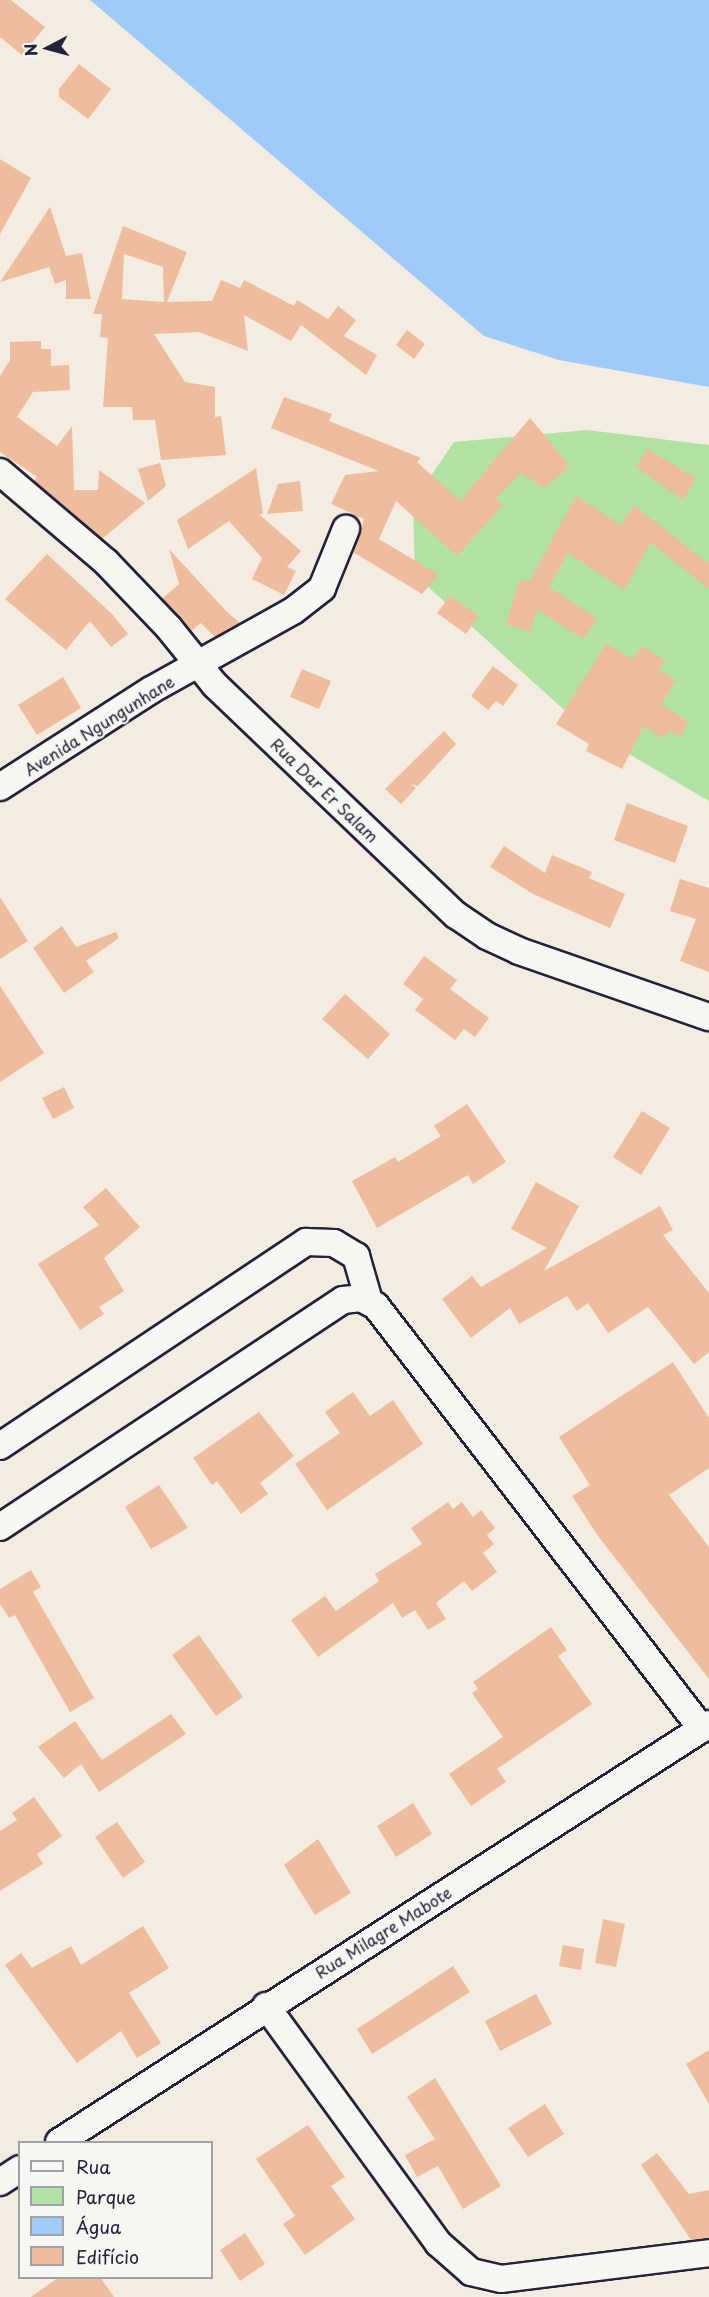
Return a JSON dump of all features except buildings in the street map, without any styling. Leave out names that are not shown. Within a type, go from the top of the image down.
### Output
[{"type":"street","name":"Rua Dar Er Salam","points":[[0,472],[106,562],[169,628],[198,666],[472,926],[519,951],[709,1017]]},
{"type":"street","name":"Avenida Ngungunhane","points":[[0,787],[152,690],[293,611],[322,588],[346,529]]},
{"type":"street","points":[[0,1446],[306,1242],[334,1243],[356,1256],[369,1301],[706,1726]]},
{"type":"street","points":[[0,1527],[343,1300],[369,1301]]},
{"type":"street","name":"Rua Milagre Mabote","points":[[62,2141],[267,2006],[706,1726]]},
{"type":"street","points":[[267,2006],[438,2243],[471,2271],[501,2279],[709,2253]]},
{"type":"street","points":[[0,2182],[18,2170]]},
{"type":"green space","points":[[587,430],[709,445],[709,801],[583,727],[415,575],[413,502],[454,442]]},
{"type":"water","points":[[90,0],[709,0],[709,387],[559,360],[484,336]]}]
